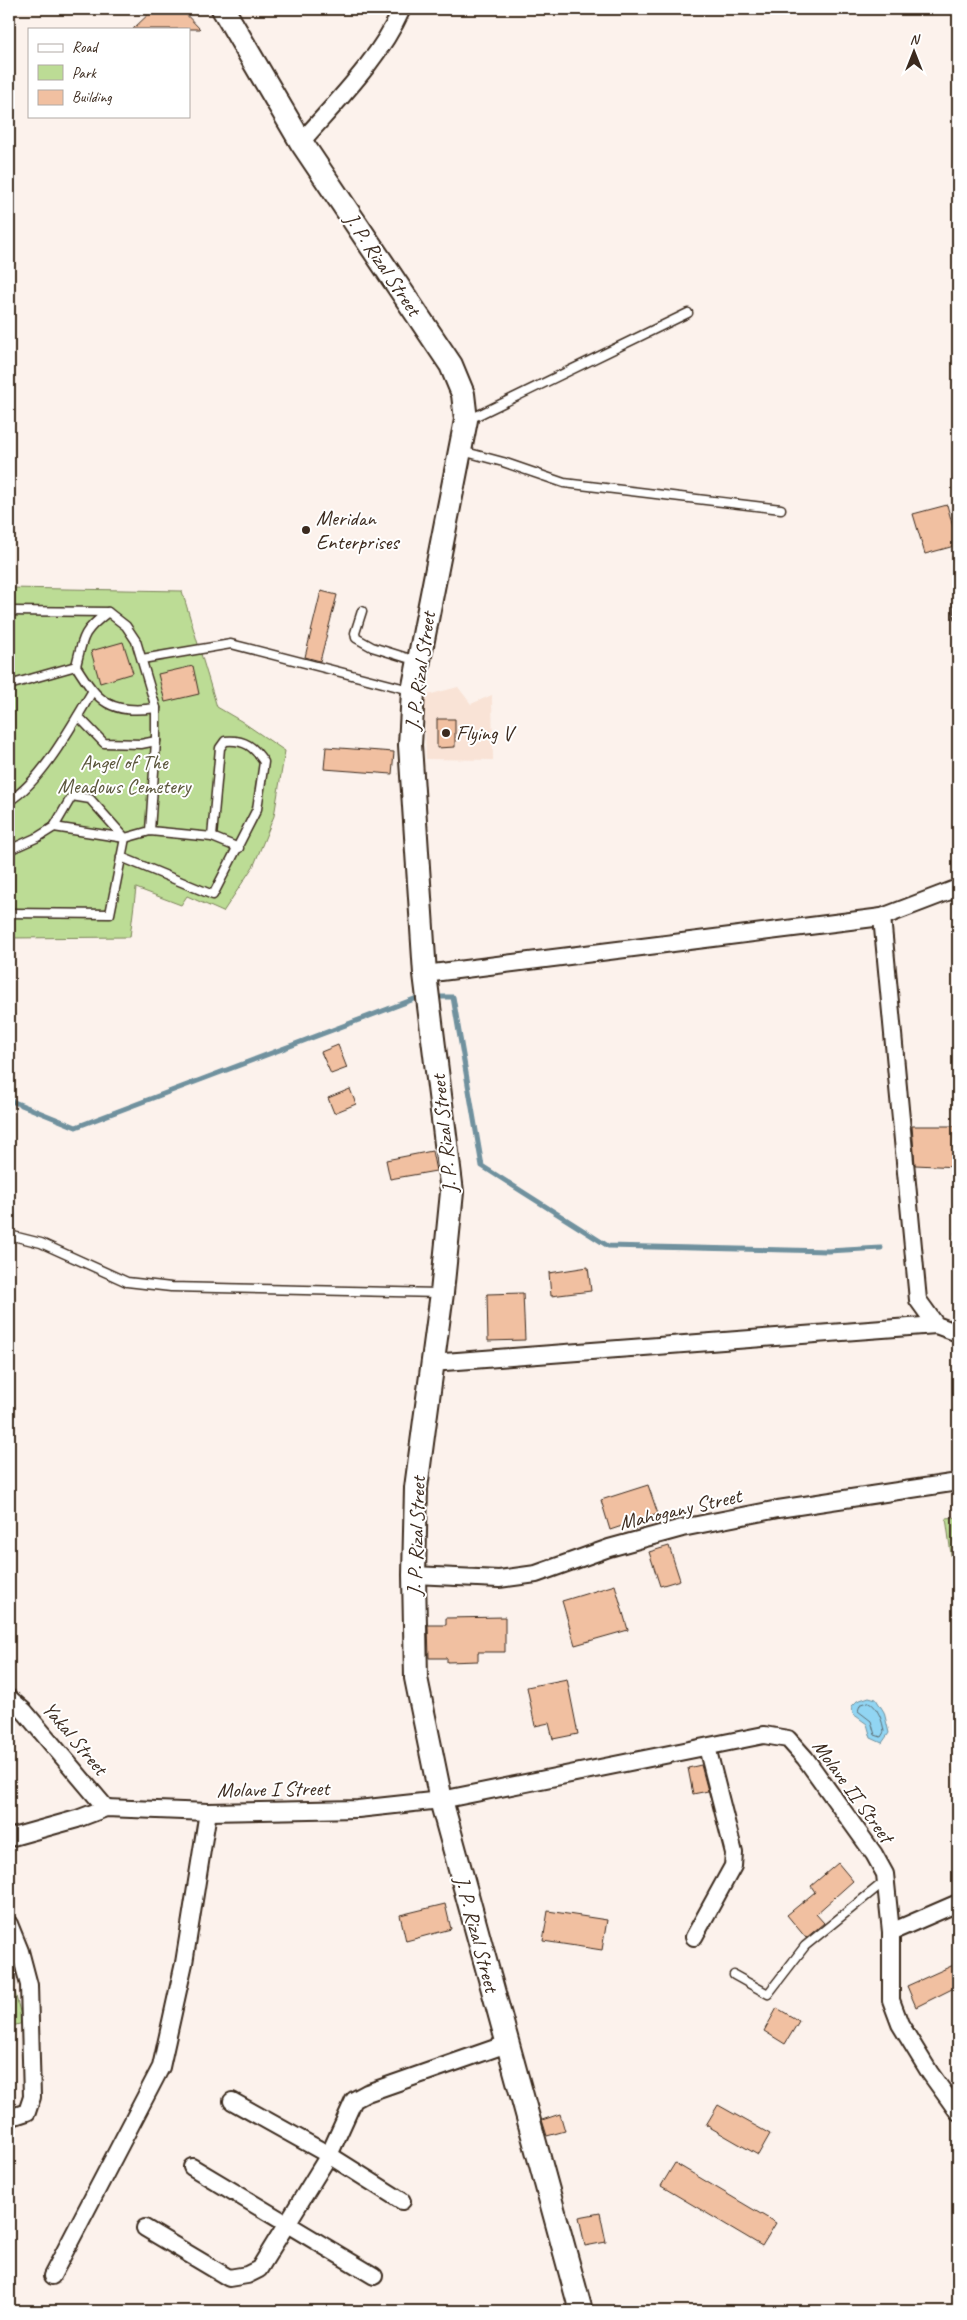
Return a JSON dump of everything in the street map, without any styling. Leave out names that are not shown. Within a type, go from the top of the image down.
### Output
[{"type":"main road","name":"J. P. Rizal Street","points":[[223,9],[301,142],[451,365],[463,394],[466,420],[413,691],[410,745],[411,787],[425,974],[452,1192],[442,1293],[431,1363],[416,1488],[414,1575],[416,1678],[441,1800],[580,2311]]},
{"type":"street","points":[[301,142],[361,73],[394,28],[402,9]]},
{"type":"street","points":[[425,974],[882,917],[958,888]]},
{"type":"street","points":[[882,917],[918,1300],[936,1325]]},
{"type":"street","points":[[431,1363],[936,1325],[958,1333]]},
{"type":"street","name":"Mahogany Street","points":[[414,1575],[499,1579],[536,1574],[609,1548],[682,1528],[778,1509],[958,1482]]},
{"type":"street","name":"Yakal Street","points":[[9,1698],[24,1711],[106,1808]]},
{"type":"street","name":"Molave II Street","points":[[441,1800],[764,1735],[788,1739],[874,1854],[885,1874],[891,1932],[891,2000],[900,2024],[930,2073],[958,2112]]},
{"type":"street","points":[[694,1937],[733,1866],[734,1860],[734,1853],[708,1747]]},
{"type":"street","name":"Molave I Street","points":[[106,1808],[208,1812],[358,1809],[441,1800]]},
{"type":"street","points":[[9,1838],[77,1819],[106,1808]]},
{"type":"street","points":[[52,2276],[161,2067],[184,1964],[208,1812]]},
{"type":"street","points":[[891,1932],[958,1903]]},
{"type":"street","points":[[9,1924],[20,1950],[29,1985],[32,2097],[26,2112],[9,2118]]},
{"type":"street","points":[[145,2228],[229,2278],[246,2275],[259,2269],[329,2155],[354,2100],[367,2092],[507,2044]]},
{"type":"street","points":[[232,2101],[329,2155],[402,2201]]},
{"type":"street","points":[[192,2167],[287,2222],[374,2276]]},
{"type":"lane","points":[[466,420],[688,313]]},
{"type":"lane","points":[[460,451],[503,462],[564,483],[781,509]]},
{"type":"lane","points":[[958,589],[958,616]]},
{"type":"lane","points":[[362,610],[355,633],[356,638],[372,647],[419,661]]},
{"type":"lane","points":[[9,611],[108,612],[126,626],[136,641],[156,708],[156,741],[150,830]]},
{"type":"lane","points":[[108,612],[91,625],[82,637],[76,666],[92,692],[105,704],[134,711],[156,708]]},
{"type":"lane","points":[[142,659],[231,644],[413,691]]},
{"type":"lane","points":[[9,685],[76,666]]},
{"type":"lane","points":[[9,801],[18,795],[51,757],[92,692]]},
{"type":"lane","points":[[78,716],[104,743],[141,744],[156,741]]},
{"type":"lane","points":[[121,857],[213,895],[256,809],[264,762],[254,747],[234,740],[225,741],[220,748],[212,837]]},
{"type":"lane","points":[[9,850],[38,837],[54,827],[72,796],[90,799],[125,838]]},
{"type":"lane","points":[[54,827],[125,838],[150,830],[212,837],[238,848]]},
{"type":"lane","points":[[9,913],[110,914],[125,838]]},
{"type":"lane","points":[[9,1235],[41,1243],[127,1282],[171,1287],[442,1293]]},
{"type":"lane","points":[[734,1975],[768,1994],[805,1946],[885,1881]]},
{"type":"shaded area","points":[[458,687],[471,704],[492,695],[493,760],[426,759],[424,696]]},
{"type":"green space","name":"Angel of The Meadows Cemetery","points":[[9,588],[182,591],[217,707],[285,751],[274,816],[254,865],[223,912],[187,896],[181,905],[136,888],[130,937],[9,938]]},
{"type":"green space","points":[[958,1517],[958,1582],[955,1583],[946,1518]]},
{"type":"green space","points":[[9,1970],[23,2023],[9,2027]]},
{"type":"water","points":[[869,1697],[876,1699],[884,1712],[889,1733],[882,1743],[871,1738],[867,1724],[853,1714],[852,1706],[857,1701]]},
{"type":"building","points":[[154,9],[181,9],[200,29],[190,28],[134,28]]},
{"type":"building","points":[[947,505],[958,545],[925,554],[913,514]]},
{"type":"building","points":[[321,591],[337,595],[320,661],[305,657]]},
{"type":"building","points":[[123,642],[133,673],[100,683],[91,651]]},
{"type":"building","points":[[193,666],[199,694],[165,702],[158,674]]},
{"type":"building","name":"Flying V","points":[[437,719],[455,719],[455,747],[437,748]]},
{"type":"building","points":[[326,747],[394,752],[392,774],[324,769]]},
{"type":"building","points":[[338,1045],[347,1068],[331,1074],[321,1052]]},
{"type":"building","points":[[350,1089],[356,1104],[334,1113],[328,1098]]},
{"type":"building","points":[[912,1126],[958,1126],[958,1167],[915,1165]]},
{"type":"building","points":[[432,1151],[436,1171],[390,1179],[386,1160]]},
{"type":"building","points":[[588,1267],[591,1291],[551,1296],[549,1273]]},
{"type":"building","points":[[523,1293],[525,1340],[488,1341],[487,1294]]},
{"type":"building","points":[[648,1485],[658,1514],[610,1530],[601,1500]]},
{"type":"building","points":[[669,1546],[680,1580],[660,1586],[649,1552]]},
{"type":"building","points":[[615,1585],[628,1630],[575,1645],[562,1601]]},
{"type":"building","points":[[505,1617],[505,1652],[478,1652],[478,1661],[447,1662],[447,1658],[429,1658],[428,1625],[446,1625],[446,1618]]},
{"type":"building","points":[[567,1679],[578,1734],[553,1739],[549,1723],[535,1726],[527,1687]]},
{"type":"building","points":[[701,1765],[708,1791],[693,1794],[688,1768]]},
{"type":"building","points":[[838,1863],[853,1881],[816,1914],[824,1923],[806,1938],[787,1915],[815,1892],[811,1886]]},
{"type":"building","points":[[445,1904],[451,1929],[406,1941],[400,1915]]},
{"type":"building","points":[[548,1911],[607,1920],[602,1950],[543,1941]]},
{"type":"building","points":[[958,1963],[958,1986],[916,2007],[907,1986]]},
{"type":"building","points":[[777,2008],[799,2021],[785,2044],[764,2031]]},
{"type":"building","points":[[718,2105],[770,2134],[758,2155],[706,2125]]},
{"type":"building","points":[[560,2114],[565,2131],[547,2136],[542,2120]]},
{"type":"building","points":[[675,2163],[776,2223],[762,2246],[661,2186]]},
{"type":"building","points":[[600,2213],[606,2242],[585,2246],[579,2217]]},
{"type":"waterway","points":[[441,997],[453,997],[482,1166],[608,1246],[828,1251],[881,1248]]},
{"type":"waterway","points":[[9,1100],[76,1127],[417,998]]},
{"type":"place","name":"Meridan Enterprises","points":[[306,530]]},
{"type":"place","name":"Flying V","points":[[446,733]]}]
